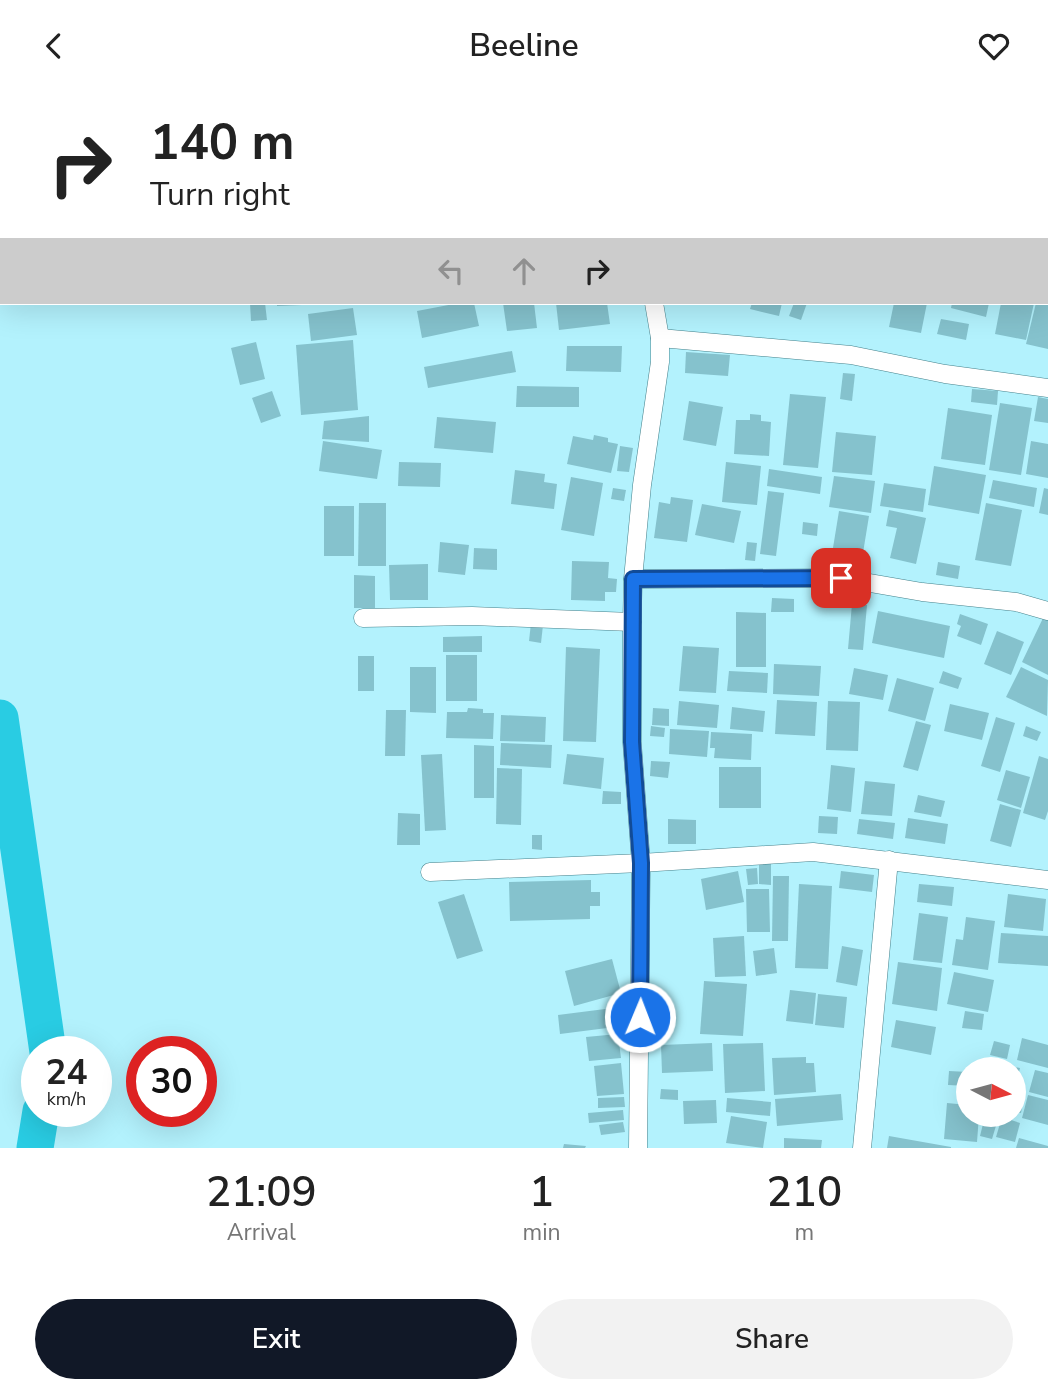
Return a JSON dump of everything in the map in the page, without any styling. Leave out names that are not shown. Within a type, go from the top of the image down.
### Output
[{"type":"street","points":[[638,1148],[641,863],[632,742],[632,622],[633,579],[642,485],[660,362],[660,338],[654,305]]},
{"type":"street","points":[[660,338],[850,355],[944,374],[1048,388]]},
{"type":"street","points":[[633,579],[841,578],[922,592],[1016,602],[1048,611]]},
{"type":"street","points":[[363,618],[472,616],[632,622]]},
{"type":"street","points":[[430,872],[813,852],[1048,880]]},
{"type":"street","points":[[862,1148],[889,860]]},
{"type":"building","points":[[250,305],[265,305],[267,320],[251,321]]},
{"type":"building","points":[[448,305],[474,305],[479,326],[422,338],[417,311]]},
{"type":"building","points":[[503,305],[534,305],[537,328],[507,331]]},
{"type":"building","points":[[556,305],[607,305],[610,324],[559,330]]},
{"type":"building","points":[[751,305],[782,305],[779,316],[750,309]]},
{"type":"building","points":[[793,305],[806,305],[801,320],[789,316]]},
{"type":"building","points":[[894,305],[927,305],[921,333],[889,327]]},
{"type":"building","points":[[952,305],[989,305],[986,317],[951,308]]},
{"type":"building","points":[[1001,305],[1034,305],[1026,340],[995,334]]},
{"type":"building","points":[[1036,305],[1048,305],[1048,349],[1026,344]]},
{"type":"building","points":[[353,308],[357,335],[311,341],[308,314]]},
{"type":"building","points":[[941,319],[969,324],[966,340],[937,334]]},
{"type":"building","points":[[353,340],[358,410],[301,415],[296,345]]},
{"type":"building","points":[[256,342],[265,379],[240,385],[231,348]]},
{"type":"building","points":[[567,346],[622,346],[621,372],[566,371]]},
{"type":"building","points":[[512,351],[516,372],[428,388],[424,367]]},
{"type":"building","points":[[686,352],[730,355],[728,376],[685,373]]},
{"type":"building","points":[[843,373],[855,374],[852,401],[840,399]]},
{"type":"building","points":[[517,386],[579,387],[579,407],[516,407]]},
{"type":"building","points":[[972,389],[998,391],[997,405],[971,402]]},
{"type":"building","points":[[272,391],[281,416],[261,423],[252,398]]},
{"type":"building","points":[[790,394],[826,397],[818,468],[783,465]]},
{"type":"building","points":[[1038,397],[1048,399],[1048,423],[1034,421]]},
{"type":"building","points":[[689,401],[723,407],[716,446],[683,440]]},
{"type":"building","points":[[1000,403],[1032,408],[1021,475],[989,470]]},
{"type":"building","points":[[948,408],[992,415],[985,465],[941,459]]},
{"type":"building","points":[[750,414],[761,415],[761,421],[771,422],[769,456],[734,454],[736,420],[750,420]]},
{"type":"building","points":[[369,416],[369,442],[322,439],[324,421]]},
{"type":"building","points":[[437,417],[496,422],[493,453],[434,448]]},
{"type":"building","points":[[836,432],[876,436],[872,475],[832,472]]},
{"type":"building","points":[[594,435],[608,438],[608,442],[618,444],[611,473],[567,464],[573,436],[593,440]]},
{"type":"building","points":[[323,441],[382,450],[377,479],[319,471]]},
{"type":"building","points":[[1031,441],[1048,444],[1048,478],[1026,474]]},
{"type":"building","points":[[620,446],[633,448],[629,472],[617,471]]},
{"type":"building","points":[[399,462],[441,463],[440,487],[398,486]]},
{"type":"building","points":[[726,462],[761,466],[757,505],[722,502]]},
{"type":"building","points":[[934,466],[986,475],[979,514],[928,505]]},
{"type":"building","points":[[769,469],[822,477],[820,494],[767,486]]},
{"type":"building","points":[[515,470],[545,474],[544,482],[557,484],[554,509],[511,504]]},
{"type":"building","points":[[834,476],[875,481],[871,513],[829,507]]},
{"type":"building","points":[[571,477],[603,483],[594,536],[561,530]]},
{"type":"building","points":[[993,480],[1037,488],[1034,507],[989,498]]},
{"type":"building","points":[[884,483],[926,489],[923,512],[880,506]]},
{"type":"building","points":[[613,488],[626,490],[624,501],[611,499]]},
{"type":"building","points":[[1044,488],[1048,489],[1048,515],[1039,513]]},
{"type":"building","points":[[768,491],[784,493],[776,556],[760,554]]},
{"type":"building","points":[[671,497],[693,500],[687,542],[654,538],[659,502],[670,504]]},
{"type":"building","points":[[359,503],[386,503],[386,566],[358,566]]},
{"type":"building","points":[[986,503],[1022,510],[1011,566],[975,560]]},
{"type":"building","points":[[702,504],[741,511],[734,543],[695,535]]},
{"type":"building","points":[[324,506],[354,506],[354,556],[324,556]]},
{"type":"building","points":[[889,510],[926,518],[916,564],[890,558],[897,528],[886,526]]},
{"type":"building","points":[[839,511],[869,516],[862,559],[832,554]]},
{"type":"building","points":[[803,522],[818,524],[817,536],[802,534]]},
{"type":"building","points":[[440,542],[469,545],[465,575],[438,572]]},
{"type":"building","points":[[747,542],[757,543],[755,561],[745,560]]},
{"type":"building","points":[[474,548],[497,549],[497,570],[473,569]]},
{"type":"building","points":[[572,561],[609,562],[608,578],[617,579],[616,592],[605,592],[605,601],[571,600]]},
{"type":"building","points":[[938,562],[960,566],[958,579],[936,575]]},
{"type":"building","points":[[428,564],[428,600],[390,600],[389,565]]},
{"type":"building","points":[[354,575],[375,576],[375,608],[354,608]]},
{"type":"building","points":[[772,598],[794,599],[794,612],[771,612]]},
{"type":"building","points":[[852,604],[867,605],[863,650],[848,649]]},
{"type":"building","points":[[878,611],[950,626],[944,658],[872,643]]},
{"type":"building","points":[[736,612],[766,613],[766,667],[736,667]]},
{"type":"building","points":[[960,614],[988,624],[981,645],[957,636],[961,626],[957,624]]},
{"type":"building","points":[[1044,616],[1048,618],[1048,675],[1022,662]]},
{"type":"building","points":[[531,623],[543,625],[541,643],[529,641]]},
{"type":"building","points":[[997,631],[1024,642],[1011,675],[984,664]]},
{"type":"building","points":[[482,636],[482,652],[443,652],[443,637]]},
{"type":"building","points":[[683,646],[719,648],[716,693],[679,691]]},
{"type":"building","points":[[566,647],[600,649],[596,742],[563,741]]},
{"type":"building","points":[[446,655],[477,655],[477,701],[446,701]]},
{"type":"building","points":[[358,656],[374,656],[374,691],[358,691]]},
{"type":"building","points":[[774,664],[821,666],[819,696],[773,694]]},
{"type":"building","points":[[410,667],[436,667],[436,713],[410,712]]},
{"type":"building","points":[[1021,667],[1048,680],[1047,716],[1006,697]]},
{"type":"building","points":[[854,668],[888,675],[883,700],[849,694]]},
{"type":"building","points":[[729,671],[768,673],[767,693],[727,691]]},
{"type":"building","points":[[943,671],[962,678],[958,689],[939,683]]},
{"type":"building","points":[[897,678],[934,688],[925,721],[888,711]]},
{"type":"building","points":[[777,700],[817,702],[815,736],[775,734]]},
{"type":"building","points":[[679,701],[719,705],[717,728],[677,725]]},
{"type":"building","points":[[828,701],[860,702],[858,751],[826,750]]},
{"type":"building","points":[[950,704],[989,713],[982,740],[944,731]]},
{"type":"building","points":[[732,707],[765,711],[763,732],[730,729]]},
{"type":"building","points":[[468,708],[494,713],[493,739],[446,738],[447,712],[467,712]]},
{"type":"building","points":[[653,708],[669,709],[669,726],[652,725]]},
{"type":"building","points":[[386,710],[406,710],[405,756],[385,756]]},
{"type":"building","points":[[501,715],[546,717],[545,742],[500,741]]},
{"type":"building","points":[[996,717],[1015,723],[1000,772],[981,766]]},
{"type":"building","points":[[916,721],[931,725],[918,771],[903,767]]},
{"type":"building","points":[[651,726],[665,728],[664,737],[650,736]]},
{"type":"building","points":[[1026,726],[1041,732],[1037,741],[1023,736]]},
{"type":"building","points":[[670,729],[709,731],[707,757],[669,754]]},
{"type":"building","points":[[711,732],[752,734],[751,760],[714,758],[715,748],[710,748]]},
{"type":"building","points":[[501,743],[552,745],[551,768],[500,765]]},
{"type":"building","points":[[474,745],[494,746],[494,798],[474,798]]},
{"type":"building","points":[[442,754],[446,830],[425,831],[421,755]]},
{"type":"building","points":[[567,754],[604,758],[601,789],[563,784]]},
{"type":"building","points":[[1039,756],[1048,759],[1048,811],[1045,820],[1023,813]]},
{"type":"building","points":[[651,761],[670,762],[668,778],[650,776]]},
{"type":"building","points":[[831,765],[855,768],[851,812],[827,809]]},
{"type":"building","points":[[719,767],[761,767],[761,808],[719,808]]},
{"type":"building","points":[[497,768],[522,769],[521,825],[496,824]]},
{"type":"building","points":[[1006,770],[1030,777],[1021,808],[997,800]]},
{"type":"building","points":[[865,781],[895,784],[892,816],[861,814]]},
{"type":"building","points":[[603,791],[621,792],[621,804],[602,804]]},
{"type":"building","points":[[918,795],[945,801],[941,817],[914,812]]},
{"type":"building","points":[[1000,804],[1021,810],[1011,847],[990,841]]},
{"type":"building","points":[[398,813],[420,814],[420,845],[397,845]]},
{"type":"building","points":[[819,816],[838,817],[837,834],[818,833]]},
{"type":"building","points":[[908,818],[948,824],[945,844],[905,838]]},
{"type":"building","points":[[668,819],[696,820],[696,844],[668,844]]},
{"type":"building","points":[[859,819],[895,823],[893,839],[857,834]]},
{"type":"building","points":[[532,835],[542,835],[542,850],[532,849]]},
{"type":"building","points":[[759,862],[771,862],[771,885],[759,884]]},
{"type":"building","points":[[757,868],[758,884],[748,885],[746,869]]},
{"type":"building","points":[[738,871],[744,902],[706,910],[701,879]]},
{"type":"building","points":[[841,871],[874,875],[872,892],[839,888]]},
{"type":"building","points":[[773,876],[789,876],[788,941],[772,941]]},
{"type":"building","points":[[591,880],[591,892],[600,892],[600,906],[590,906],[590,919],[510,921],[509,882]]},
{"type":"building","points":[[799,884],[832,886],[828,969],[795,968]]},
{"type":"building","points":[[919,884],[954,887],[952,906],[917,902]]},
{"type":"building","points":[[746,889],[769,889],[770,932],[747,932]]},
{"type":"building","points":[[464,894],[483,951],[457,959],[438,902]]},
{"type":"building","points":[[1008,894],[1046,899],[1043,931],[1004,927]]},
{"type":"building","points":[[919,913],[948,917],[942,963],[913,960]]},
{"type":"building","points":[[966,917],[995,921],[988,970],[952,965],[956,939],[963,940]]},
{"type":"building","points":[[1001,933],[1048,936],[1048,966],[998,963]]},
{"type":"building","points":[[744,936],[746,976],[715,977],[713,938]]},
{"type":"building","points":[[842,946],[863,950],[857,986],[836,982]]},
{"type":"building","points":[[774,948],[777,973],[756,976],[753,951]]},
{"type":"building","points":[[612,959],[621,993],[574,1006],[565,971]]},
{"type":"building","points":[[898,962],[942,968],[937,1011],[892,1004]]},
{"type":"building","points":[[954,972],[994,980],[988,1012],[947,1004]]},
{"type":"building","points":[[704,981],[747,984],[743,1036],[700,1034]]},
{"type":"building","points":[[790,990],[816,993],[813,1024],[786,1021]]},
{"type":"building","points":[[818,994],[847,997],[844,1028],[815,1025]]},
{"type":"building","points":[[613,1008],[615,1027],[560,1034],[558,1015]]},
{"type":"building","points":[[965,1011],[984,1014],[982,1030],[962,1028]]},
{"type":"building","points":[[896,1020],[936,1027],[931,1055],[891,1047]]},
{"type":"building","points":[[618,1034],[621,1058],[589,1061],[586,1037]]},
{"type":"building","points":[[1022,1038],[1048,1045],[1048,1068],[1026,1062],[1026,1057],[1018,1057]]},
{"type":"building","points":[[994,1041],[1010,1045],[1007,1057],[990,1055]]},
{"type":"building","points":[[712,1043],[713,1071],[662,1073],[661,1045]]},
{"type":"building","points":[[763,1043],[765,1091],[725,1093],[723,1044]]},
{"type":"building","points":[[806,1057],[806,1063],[814,1063],[816,1092],[774,1095],[772,1058]]},
{"type":"building","points":[[621,1063],[624,1094],[597,1096],[594,1066]]},
{"type":"building","points":[[1035,1070],[1048,1073],[1048,1097],[1029,1092]]},
{"type":"building","points":[[949,1071],[956,1071],[956,1085],[948,1085]]},
{"type":"building","points":[[661,1089],[678,1090],[678,1100],[660,1099]]},
{"type":"building","points":[[841,1094],[843,1120],[777,1126],[775,1099]]},
{"type":"building","points":[[1028,1095],[1048,1100],[1048,1125],[1026,1119]]},
{"type":"building","points":[[624,1097],[625,1107],[598,1108],[598,1098]]},
{"type":"building","points":[[727,1098],[771,1102],[770,1116],[726,1112]]},
{"type":"building","points":[[716,1100],[717,1123],[684,1124],[683,1101]]},
{"type":"building","points":[[947,1103],[956,1104],[956,1127],[978,1127],[977,1142],[944,1139]]},
{"type":"building","points":[[623,1110],[624,1120],[589,1123],[588,1113]]},
{"type":"building","points":[[731,1116],[767,1122],[763,1148],[726,1143]]},
{"type":"building","points":[[623,1122],[625,1132],[601,1135],[599,1125]]},
{"type":"building","points":[[982,1127],[996,1127],[992,1139],[980,1136]]},
{"type":"building","points":[[999,1127],[1019,1127],[1015,1142],[996,1137]]},
{"type":"building","points":[[889,1136],[951,1147],[951,1148],[887,1148]]},
{"type":"building","points":[[784,1138],[822,1140],[821,1148],[784,1148]]},
{"type":"building","points":[[1019,1138],[1048,1146],[1048,1148],[1016,1148]]},
{"type":"building","points":[[564,1144],[586,1146],[563,1148]]},
{"type":"waterway","points":[[0,718],[46,1036]]},
{"type":"waterway","points":[[35,1148],[38,1127]]},
{"type":"route","points":[[640,1017],[641,863],[632,742],[633,579],[841,578]]}]
